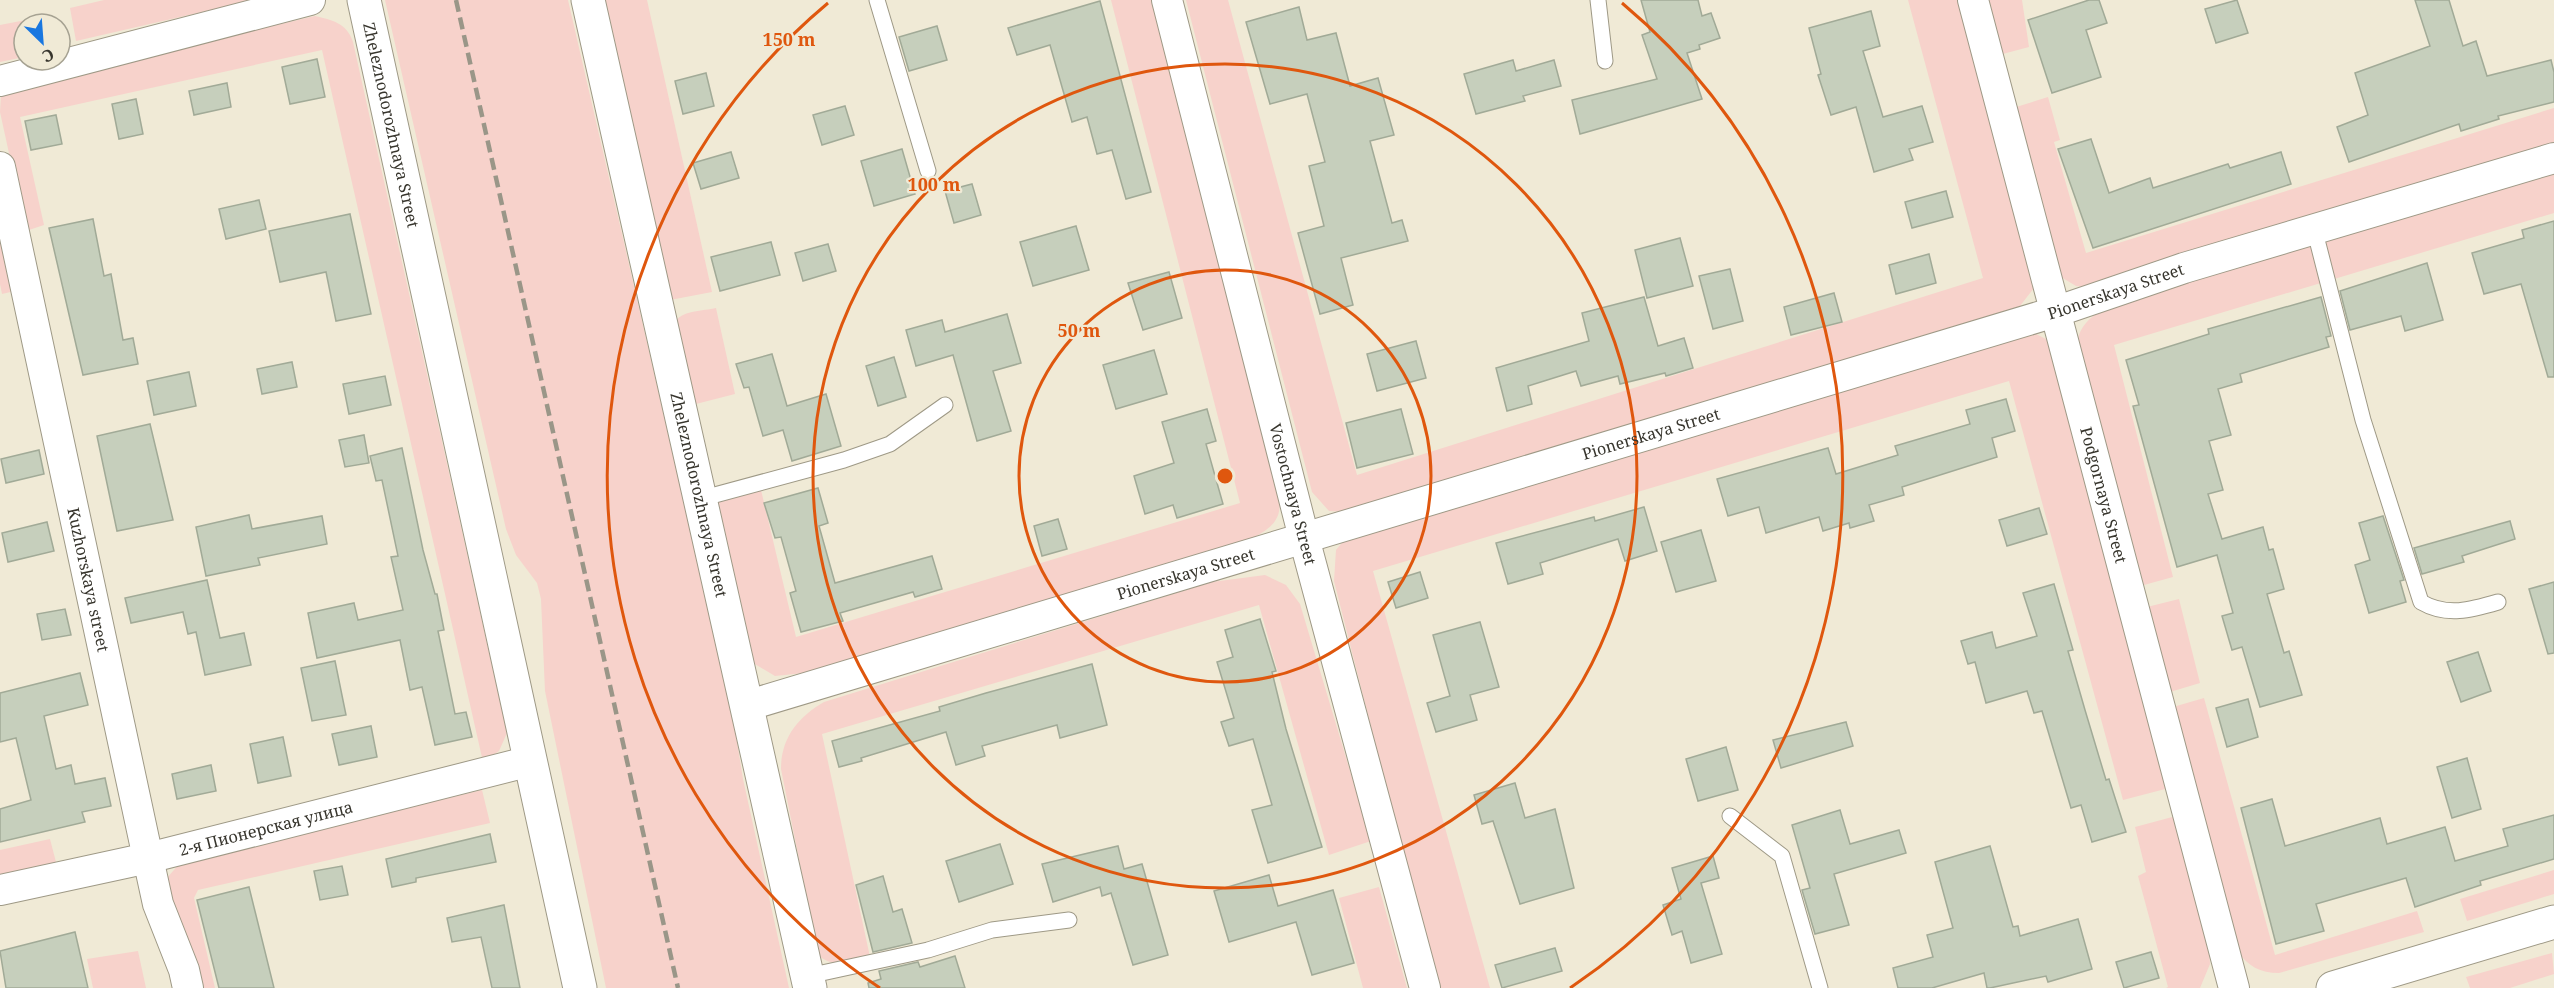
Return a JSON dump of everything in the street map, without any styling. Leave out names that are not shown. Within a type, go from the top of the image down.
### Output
[{"type":"street","points":[[0,81],[309,0]]},
{"type":"street","name":"Zheleznodorozhnaya Street","points":[[364,0],[580,988]]},
{"type":"street","name":"Zheleznodorozhnaya Street","points":[[588,0],[809,982]]},
{"type":"street","name":"Vostochnaya Street","points":[[1167,0],[1304,538],[1425,988]]},
{"type":"street","name":"Podgornaya Street","points":[[1973,0],[2234,988]]},
{"type":"street","name":"Pionerskaya Street","points":[[746,706],[2055,312],[2118,289],[2314,228],[2554,158]]},
{"type":"street","name":"Kuzhorskaya street","points":[[0,167],[158,904],[189,988]]},
{"type":"street","name":"2-я Пионерская улица","points":[[0,890],[148,858],[531,761]]},
{"type":"street","points":[[2333,988],[2554,922]]},
{"type":"lane","points":[[878,0],[928,171]]},
{"type":"lane","points":[[1598,0],[1605,61]]},
{"type":"lane","points":[[2314,228],[2363,420],[2421,602],[2437,611],[2468,611],[2498,602]]},
{"type":"lane","points":[[700,499],[844,460],[890,444],[945,405]]},
{"type":"lane","points":[[1730,816],[1782,856],[1820,988]]},
{"type":"lane","points":[[809,982],[992,930],[1068,920]]},
{"type":"shaded area","points":[[104,0],[254,0],[76,41],[70,8]]},
{"type":"shaded area","points":[[385,0],[568,0],[732,711],[743,779],[789,988],[606,988],[545,691],[541,599],[537,583],[516,555],[506,529]]},
{"type":"shaded area","points":[[600,0],[647,0],[712,292],[670,300]]},
{"type":"shaded area","points":[[1111,0],[1151,0],[1279,493],[1280,503],[1277,517],[1270,527],[1250,540],[804,673],[775,676],[753,663],[711,502],[761,490],[796,637],[1240,503]]},
{"type":"shaded area","points":[[1186,0],[1228,0],[1357,475],[1983,278],[1908,0],[1962,0],[2034,288],[2016,311],[1345,512],[1329,511],[1312,492]]},
{"type":"shaded area","points":[[1985,0],[2022,0],[2029,47],[1999,55]]},
{"type":"shaded area","points":[[315,16],[343,26],[353,42],[507,733],[499,751],[483,762],[322,50],[20,117],[44,225],[26,231],[0,112],[1,95],[6,88]]},
{"type":"shaded area","points":[[12,23],[12,60],[0,62],[0,25]]},
{"type":"shaded area","points":[[2048,97],[2060,140],[2054,142],[2086,253],[2554,108],[2554,145],[2085,287],[2076,286],[2061,277],[2013,108]]},
{"type":"shaded area","points":[[2554,168],[2554,213],[2114,345],[2173,577],[2144,585],[2077,345],[2083,326],[2089,319],[2105,308],[2132,295]]},
{"type":"shaded area","points":[[0,200],[19,290],[2,294],[0,284]]},
{"type":"shaded area","points":[[716,308],[735,394],[692,405],[674,323],[687,313]]},
{"type":"shaded area","points":[[2030,331],[2048,340],[2169,788],[2123,800],[2009,381],[1373,571],[1490,988],[1437,988],[1334,581],[1336,550],[1345,539]]},
{"type":"shaded area","points":[[1265,575],[1286,585],[1300,604],[1371,841],[1329,855],[1259,605],[822,734],[870,957],[836,963],[818,955],[781,769],[788,738],[806,714],[824,702],[1212,582]]},
{"type":"shaded area","points":[[2179,599],[2200,683],[2170,692],[2147,607]]},
{"type":"shaded area","points":[[2204,698],[2275,955],[2417,911],[2424,932],[2279,973],[2260,970],[2250,965],[2241,956],[2237,951],[2173,707]]},
{"type":"shaded area","points":[[482,790],[490,823],[198,890],[194,898],[215,988],[203,988],[166,879],[181,862]]},
{"type":"shaded area","points":[[2176,816],[2209,948],[2210,964],[2200,988],[2166,988],[2168,987],[2138,876],[2146,872],[2135,827]]},
{"type":"shaded area","points":[[50,839],[57,866],[0,878],[0,850]]},
{"type":"shaded area","points":[[2554,870],[2554,894],[2467,921],[2460,899]]},
{"type":"shaded area","points":[[1379,887],[1407,988],[1363,988],[1339,898]]},
{"type":"shaded area","points":[[138,951],[146,988],[93,988],[87,959]]},
{"type":"shaded area","points":[[2552,953],[2554,974],[2510,988],[2470,988],[2466,977]]},
{"type":"building","points":[[1641,0],[1698,0],[1702,16],[1711,13],[1720,38],[1699,45],[1700,49],[1687,53],[1702,99],[1580,134],[1572,100],[1657,79],[1642,35],[1650,32]]},
{"type":"building","points":[[2089,0],[2099,0],[2107,23],[2086,30],[2101,77],[2052,93],[2028,20]]},
{"type":"building","points":[[2237,0],[2248,33],[2216,43],[2205,9]]},
{"type":"building","points":[[2415,0],[2449,0],[2463,46],[2476,41],[2487,76],[2551,60],[2554,72],[2554,102],[2498,116],[2499,119],[2461,131],[2459,124],[2349,162],[2337,127],[2368,115],[2355,73],[2430,46]]},
{"type":"building","points":[[1100,1],[1151,192],[1126,199],[1112,150],[1097,154],[1087,117],[1072,122],[1050,45],[1017,55],[1008,28]]},
{"type":"building","points":[[1299,7],[1307,40],[1336,33],[1350,86],[1378,78],[1394,135],[1370,141],[1392,223],[1402,220],[1408,241],[1341,258],[1353,305],[1320,314],[1298,233],[1324,226],[1309,166],[1325,162],[1307,94],[1270,104],[1246,22]]},
{"type":"building","points":[[1871,11],[1880,46],[1863,51],[1883,117],[1922,106],[1933,142],[1909,149],[1913,160],[1874,172],[1856,107],[1831,115],[1818,75],[1821,74],[1809,28]]},
{"type":"building","points":[[937,26],[947,60],[909,71],[899,37]]},
{"type":"building","points":[[317,59],[325,97],[290,104],[282,67]]},
{"type":"building","points":[[1513,60],[1516,71],[1554,60],[1561,86],[1523,96],[1525,101],[1476,114],[1464,74]]},
{"type":"building","points":[[706,73],[714,106],[683,114],[675,81]]},
{"type":"building","points":[[227,83],[231,107],[194,115],[189,91]]},
{"type":"building","points":[[136,99],[143,134],[119,139],[112,104]]},
{"type":"building","points":[[845,106],[854,135],[822,145],[813,115]]},
{"type":"building","points":[[56,115],[62,144],[31,150],[25,121]]},
{"type":"building","points":[[2091,139],[2109,193],[2150,178],[2153,188],[2228,164],[2230,168],[2281,152],[2291,184],[2093,248],[2058,149]]},
{"type":"building","points":[[902,149],[915,194],[874,206],[861,161]]},
{"type":"building","points":[[731,152],[739,178],[701,189],[693,163]]},
{"type":"building","points":[[972,184],[981,215],[954,223],[945,191]]},
{"type":"building","points":[[1946,191],[1953,217],[1912,228],[1905,202]]},
{"type":"building","points":[[259,200],[266,229],[226,239],[219,209]]},
{"type":"building","points":[[350,214],[371,314],[336,321],[326,272],[280,282],[269,231]]},
{"type":"building","points":[[93,219],[104,276],[111,274],[123,340],[133,338],[138,364],[83,375],[49,228]]},
{"type":"building","points":[[2554,221],[2554,377],[2548,377],[2521,284],[2484,294],[2472,253],[2524,238],[2522,230]]},
{"type":"building","points":[[1076,226],[1089,270],[1033,286],[1020,242]]},
{"type":"building","points":[[1680,238],[1693,286],[1647,298],[1635,250]]},
{"type":"building","points":[[771,242],[780,275],[720,291],[711,257]]},
{"type":"building","points":[[828,244],[836,271],[803,281],[795,253]]},
{"type":"building","points":[[1929,254],[1936,283],[1896,294],[1889,265]]},
{"type":"building","points":[[2427,263],[2443,320],[2405,331],[2401,316],[2350,330],[2340,291]]},
{"type":"building","points":[[1730,269],[1743,321],[1713,329],[1699,276]]},
{"type":"building","points":[[1169,272],[1182,318],[1143,330],[1128,283]]},
{"type":"building","points":[[1834,293],[1842,322],[1791,335],[1784,307]]},
{"type":"building","points":[[1644,297],[1658,346],[1684,338],[1693,368],[1666,376],[1665,373],[1620,384],[1618,376],[1581,386],[1576,371],[1528,386],[1532,404],[1507,411],[1496,368],[1589,341],[1582,313]]},
{"type":"building","points":[[2321,297],[2331,336],[2326,337],[2329,347],[2240,374],[2242,382],[2218,389],[2231,435],[2209,441],[2223,490],[2208,494],[2222,539],[2263,527],[2269,550],[2273,549],[2284,589],[2267,594],[2284,653],[2289,651],[2302,695],[2260,707],[2242,647],[2232,650],[2222,616],[2233,613],[2217,555],[2177,567],[2133,406],[2139,405],[2126,360],[2209,334],[2208,329]]},
{"type":"building","points":[[1007,314],[1021,363],[993,371],[1011,431],[977,441],[953,355],[916,366],[906,330],[942,320],[945,332]]},
{"type":"building","points":[[1416,341],[1426,378],[1377,391],[1367,354]]},
{"type":"building","points":[[1154,350],[1167,394],[1116,409],[1103,365]]},
{"type":"building","points":[[772,354],[787,406],[826,394],[841,446],[792,461],[783,430],[763,436],[749,387],[744,388],[736,364]]},
{"type":"building","points":[[894,357],[906,397],[878,406],[866,366]]},
{"type":"building","points":[[292,362],[297,387],[262,394],[257,369]]},
{"type":"building","points":[[189,372],[196,406],[154,415],[147,381]]},
{"type":"building","points":[[385,376],[391,405],[349,414],[343,384]]},
{"type":"building","points":[[2006,399],[2015,431],[1992,438],[1997,457],[1902,487],[1904,495],[1869,505],[1874,521],[1850,528],[1849,523],[1823,531],[1819,517],[1766,533],[1759,507],[1728,516],[1717,479],[1828,448],[1836,474],[1898,455],[1895,446],[1970,424],[1966,410]]},
{"type":"building","points":[[1207,409],[1216,441],[1206,444],[1223,504],[1177,518],[1173,505],[1145,514],[1134,476],[1174,463],[1162,422]]},
{"type":"building","points":[[1401,409],[1413,454],[1357,468],[1346,423]]},
{"type":"building","points":[[150,424],[173,520],[117,531],[97,436]]},
{"type":"building","points":[[364,435],[369,463],[345,467],[339,440]]},
{"type":"building","points":[[402,448],[423,550],[435,594],[437,594],[444,630],[438,631],[455,714],[466,712],[472,737],[435,745],[422,687],[410,690],[400,640],[317,658],[308,613],[354,603],[358,620],[403,610],[391,557],[398,556],[382,480],[376,481],[370,456]]},
{"type":"building","points":[[39,450],[44,474],[6,483],[1,459]]},
{"type":"building","points":[[818,488],[828,523],[819,526],[835,583],[932,556],[942,589],[915,597],[913,592],[840,613],[843,621],[801,632],[790,593],[796,591],[781,537],[775,538],[764,503]]},
{"type":"building","points":[[1644,507],[1657,551],[1625,561],[1618,539],[1540,563],[1543,574],[1508,584],[1496,543],[1594,517],[1595,521]]},
{"type":"building","points":[[2039,508],[2047,534],[2007,546],[1999,520]]},
{"type":"building","points":[[249,515],[252,529],[322,516],[327,544],[258,558],[260,565],[206,576],[196,527]]},
{"type":"building","points":[[2383,516],[2404,580],[2400,581],[2406,602],[2369,613],[2355,565],[2370,560],[2359,523]]},
{"type":"building","points":[[1058,519],[1067,549],[1042,556],[1034,526]]},
{"type":"building","points":[[2510,521],[2515,539],[2462,556],[2464,562],[2422,574],[2414,548]]},
{"type":"building","points":[[47,522],[54,551],[8,562],[2,533]]},
{"type":"building","points":[[1701,530],[1716,581],[1676,592],[1661,542]]},
{"type":"building","points":[[1420,572],[1428,598],[1396,608],[1388,582]]},
{"type":"building","points":[[207,580],[220,638],[244,633],[251,665],[205,675],[196,632],[188,634],[183,612],[131,623],[125,598]]},
{"type":"building","points":[[2554,582],[2554,653],[2548,654],[2529,589]]},
{"type":"building","points":[[2054,584],[2073,650],[2068,651],[2085,710],[2106,780],[2109,779],[2126,832],[2092,842],[2081,805],[2071,808],[2042,711],[2034,713],[2027,691],[1986,703],[1975,662],[1968,664],[1961,641],[1992,632],[1996,648],[2037,636],[2023,593]]},
{"type":"building","points":[[65,609],[71,635],[42,640],[37,614]]},
{"type":"building","points":[[1260,619],[1276,671],[1272,672],[1286,729],[1322,847],[1268,863],[1252,810],[1272,805],[1253,739],[1229,746],[1221,722],[1234,718],[1217,662],[1233,657],[1225,630]]},
{"type":"building","points":[[1480,622],[1499,687],[1470,695],[1477,720],[1436,732],[1427,703],[1450,696],[1433,635]]},
{"type":"building","points":[[2478,652],[2491,691],[2461,702],[2447,662]]},
{"type":"building","points":[[335,661],[346,715],[312,721],[301,668]]},
{"type":"building","points":[[1092,664],[1107,725],[1060,738],[1057,725],[982,746],[985,756],[956,765],[946,732],[839,767],[832,741],[940,711],[939,707],[986,693]]},
{"type":"building","points":[[80,673],[88,705],[44,716],[56,769],[71,765],[75,784],[105,778],[111,806],[82,812],[85,822],[0,842],[0,809],[31,800],[16,738],[0,742],[0,693]]},
{"type":"building","points":[[2248,699],[2258,737],[2227,747],[2216,708]]},
{"type":"building","points":[[1846,722],[1853,746],[1781,768],[1773,740]]},
{"type":"building","points":[[371,726],[377,757],[339,765],[332,734]]},
{"type":"building","points":[[283,737],[291,776],[258,783],[250,744]]},
{"type":"building","points":[[1726,747],[1738,790],[1698,801],[1686,759]]},
{"type":"building","points":[[2467,758],[2481,809],[2452,818],[2437,767]]},
{"type":"building","points":[[211,765],[216,791],[177,799],[172,774]]},
{"type":"building","points":[[1515,783],[1525,818],[1555,809],[1574,888],[1520,904],[1493,821],[1482,824],[1474,795]]},
{"type":"building","points":[[2272,799],[2285,846],[2380,818],[2387,844],[2445,827],[2455,861],[2508,846],[2503,829],[2554,815],[2554,859],[2480,881],[2481,885],[2415,907],[2406,878],[2316,904],[2324,931],[2276,944],[2241,808]]},
{"type":"building","points":[[1840,810],[1850,844],[1899,830],[1906,853],[1834,874],[1849,925],[1815,934],[1802,890],[1810,888],[1792,825]]},
{"type":"building","points":[[490,834],[496,862],[416,878],[416,882],[392,887],[386,859]]},
{"type":"building","points":[[1000,844],[1013,884],[959,902],[946,861]]},
{"type":"building","points":[[1118,846],[1124,869],[1142,864],[1168,955],[1133,965],[1111,893],[1102,896],[1100,887],[1053,902],[1042,864]]},
{"type":"building","points":[[1990,846],[2013,927],[2018,926],[2020,936],[2078,919],[2092,969],[2048,982],[2046,976],[1990,988],[1987,988],[1984,973],[1932,988],[1898,988],[1893,968],[1933,957],[1927,935],[1953,928],[1935,862]]},
{"type":"building","points":[[1713,856],[1719,878],[1701,883],[1722,954],[1691,963],[1682,931],[1672,935],[1663,905],[1681,899],[1672,868]]},
{"type":"building","points":[[342,866],[348,895],[320,900],[314,871]]},
{"type":"building","points":[[1269,875],[1278,906],[1333,890],[1354,963],[1312,975],[1296,922],[1229,942],[1214,891]]},
{"type":"building","points":[[883,876],[893,912],[902,909],[912,943],[873,952],[856,885]]},
{"type":"building","points":[[249,887],[274,988],[219,988],[197,900]]},
{"type":"building","points":[[504,905],[520,988],[492,988],[481,937],[452,942],[447,918]]},
{"type":"building","points":[[75,932],[88,988],[6,988],[0,951]]},
{"type":"building","points":[[1555,948],[1562,971],[1502,988],[1495,965]]},
{"type":"building","points":[[2151,952],[2159,978],[2124,988],[2116,962]]},
{"type":"building","points":[[955,956],[965,988],[869,988],[868,983],[881,979],[879,971],[918,962],[920,967]]},
{"type":"railway","points":[[456,0],[678,988]]}]
